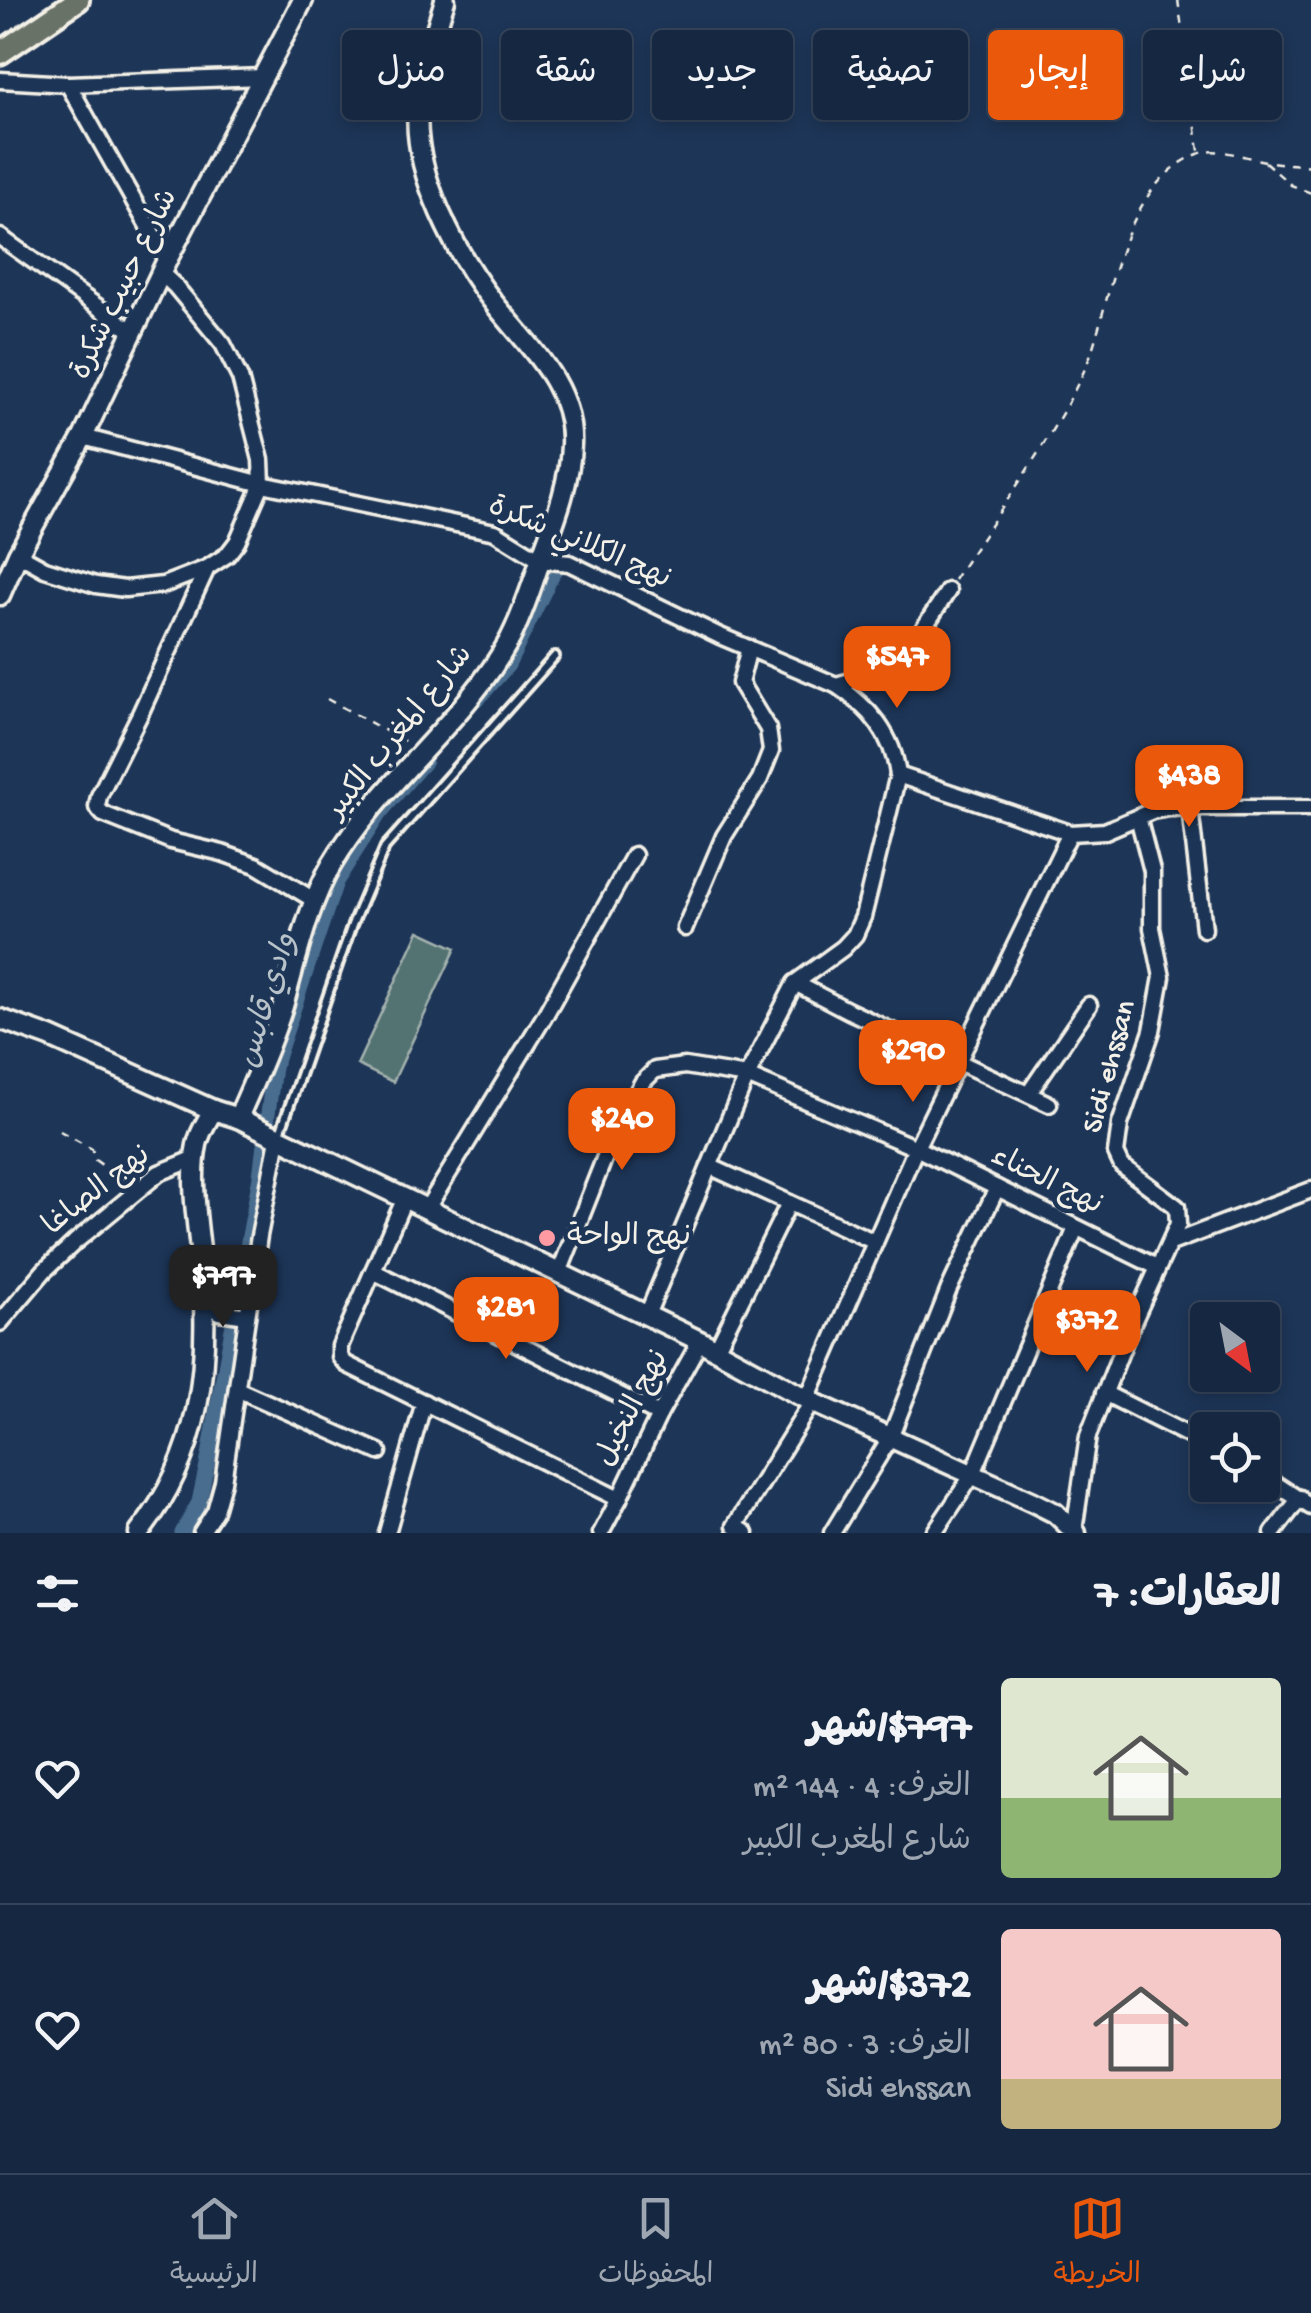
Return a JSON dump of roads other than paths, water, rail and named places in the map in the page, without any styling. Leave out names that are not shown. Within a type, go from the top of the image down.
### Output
[{"type":"main road","points":[[0,52],[78,0]]},
{"type":"street","name":"شارع حبيب شكرة","points":[[0,595],[302,0]]},
{"type":"street","name":"شارع المغرب الكبير","points":[[238,1118],[282,1009],[314,900],[332,864],[370,808],[484,678],[509,640],[566,483],[570,418],[546,367],[460,256],[427,176],[418,114],[427,61],[445,0]]},
{"type":"street","points":[[0,80],[68,84],[263,78]]},
{"type":"street","points":[[18,554],[45,568],[96,585],[126,589],[163,584],[207,568],[226,555],[238,542],[262,484],[253,424],[233,360],[164,267],[68,84]]},
{"type":"street","points":[[0,236],[133,332]]},
{"type":"street","name":"نهج الكلاني شكرة","points":[[82,436],[262,484],[495,532],[540,560],[569,563],[836,685],[854,696],[880,724],[890,742],[898,775]]},
{"type":"street","points":[[207,568],[99,796],[98,807],[108,815],[171,841],[222,852],[256,865],[314,900]]},
{"type":"street","points":[[836,685],[876,674],[900,658],[924,630],[948,591]]},
{"type":"street","points":[[685,928],[724,836],[760,779],[770,750],[768,729],[740,683],[749,648]]},
{"type":"street","points":[[647,1315],[746,1076],[795,983],[842,948],[863,917],[898,775],[1070,833],[1106,830],[1152,811],[1311,808]]},
{"type":"street","points":[[1190,808],[1204,929]]},
{"type":"street","name":"Sidi ehssan","points":[[1138,817],[1152,871],[1152,928],[1162,977],[1152,1030],[1120,1124],[1116,1153],[1122,1166],[1177,1207],[1178,1224],[1171,1243]]},
{"type":"street","points":[[735,1531],[809,1400],[916,1148],[1070,833]]},
{"type":"street","points":[[426,1210],[544,1016],[634,855]]},
{"type":"street","points":[[795,983],[1049,1104]]},
{"type":"street","points":[[1029,1092],[1089,1005]]},
{"type":"street","points":[[0,1019],[50,1036],[238,1118],[708,1345],[809,1400],[1034,1502],[1075,1532]]},
{"type":"street","name":"نهج الحناء","points":[[558,1272],[612,1139],[642,1082],[655,1070],[685,1066],[746,1076],[916,1148],[1158,1267]]},
{"type":"street","points":[[139,1533],[168,1492],[191,1440],[199,1401],[204,1304],[196,1158],[197,1144],[213,1110]]},
{"type":"street","points":[[201,1533],[215,1511],[223,1482],[278,1139]]},
{"type":"street","name":"نهج الصاغا","points":[[0,1323],[44,1270],[137,1190],[159,1173],[196,1158]]},
{"type":"street","points":[[709,1166],[875,1242]]},
{"type":"street","points":[[832,1533],[890,1438],[949,1288],[998,1188]]},
{"type":"street","points":[[1075,1532],[1088,1436],[1171,1243],[1311,1190]]},
{"type":"street","points":[[404,1200],[373,1272],[659,1415]]},
{"type":"street","name":"نهج النخيل","points":[[373,1272],[340,1346],[340,1357],[346,1364],[618,1499],[659,1415],[708,1345],[790,1203]]},
{"type":"street","points":[[934,1533],[972,1476],[1076,1228]]},
{"type":"street","points":[[204,1304],[220,1312],[247,1316]]},
{"type":"street","points":[[236,1389],[379,1452]]},
{"type":"street","points":[[1104,1392],[1190,1436]]},
{"type":"street","points":[[386,1533],[424,1402]]},
{"type":"street","points":[[1273,1533],[1306,1502],[1280,1486]]},
{"type":"street","points":[[602,1533],[618,1499]]},
{"type":"lane","points":[[278,1139],[352,925],[384,847],[555,656]]},
{"type":"waterway","name":"وادي قابس","points":[[479,698],[508,665],[564,551]]},
{"type":"waterway","name":"وادي قابس","points":[[182,1533],[199,1502],[209,1455],[260,1176],[274,1067],[336,882],[380,813],[425,761]]},
{"type":"place","name":"نهج الواحة","points":[[547,1238]]}]
